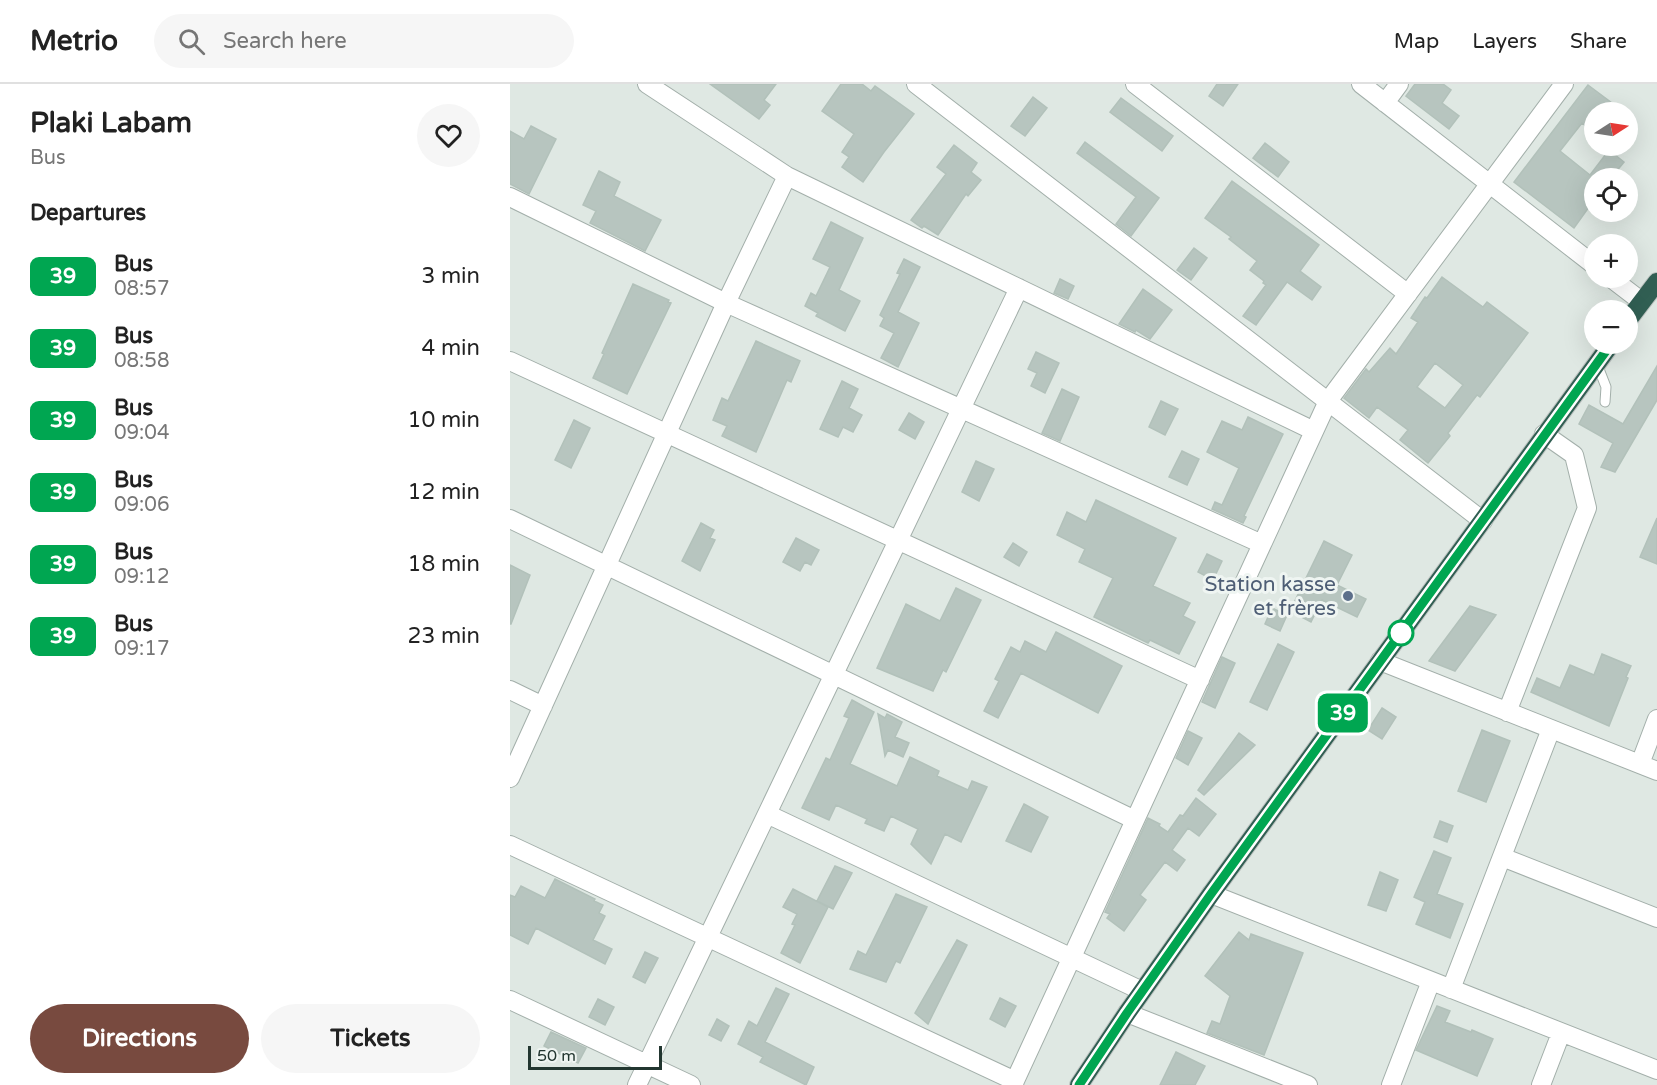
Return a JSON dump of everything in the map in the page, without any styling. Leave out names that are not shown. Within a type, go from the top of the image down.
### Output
[{"type":"highway","points":[[1638,308],[1651,292]]},
{"type":"highway","points":[[1079,1085],[1211,894],[1604,354]]},
{"type":"street","points":[[647,84],[787,176],[1314,431]]},
{"type":"street","points":[[916,84],[1483,520]]},
{"type":"street","points":[[1136,84],[1408,294]]},
{"type":"street","points":[[1360,84],[1584,257]]},
{"type":"street","points":[[1385,103],[1399,84]]},
{"type":"street","points":[[510,845],[1014,1083],[1328,401],[1564,84]]},
{"type":"street","points":[[510,778],[726,303],[787,176]]},
{"type":"street","points":[[510,197],[726,303],[1262,544]]},
{"type":"street","points":[[637,1085],[1019,288]]},
{"type":"street","points":[[510,361],[1200,680]]},
{"type":"street","points":[[1508,712],[1587,508],[1574,455],[1544,434]]},
{"type":"street","points":[[510,519],[1135,820]]},
{"type":"street","points":[[1380,661],[1657,771]]},
{"type":"street","points":[[510,690],[543,706]]},
{"type":"street","points":[[1640,764],[1657,719]]},
{"type":"street","points":[[1451,989],[1551,729]]},
{"type":"street","points":[[766,814],[1142,992]]},
{"type":"street","points":[[1502,857],[1657,918]]},
{"type":"street","points":[[1211,894],[1657,1071]]},
{"type":"street","points":[[1391,1085],[1431,981]]},
{"type":"street","points":[[510,1000],[691,1085]]},
{"type":"street","points":[[1127,1013],[1308,1085]]},
{"type":"street","points":[[1541,1085],[1561,1033]]},
{"type":"lane","points":[[1597,363],[1606,387],[1605,402]]},
{"type":"building","points":[[710,84],[776,84],[764,100],[770,105],[759,119]]},
{"type":"building","points":[[841,84],[862,84],[871,91],[875,86],[914,114],[863,182],[842,167],[849,157],[842,152],[854,134],[822,111]]},
{"type":"building","points":[[1217,84],[1238,84],[1223,106],[1209,96]]},
{"type":"building","points":[[1415,84],[1443,84],[1451,90],[1442,103],[1459,116],[1449,129],[1406,96]]},
{"type":"building","points":[[1588,85],[1611,102],[1584,102],[1584,125],[1582,123],[1560,151],[1584,170],[1584,214],[1574,228],[1514,182]]},
{"type":"building","points":[[1033,97],[1047,108],[1025,136],[1011,126]]},
{"type":"building","points":[[1121,98],[1173,136],[1162,151],[1110,112]]},
{"type":"building","points":[[531,126],[556,139],[529,194],[510,184],[510,131],[524,139]]},
{"type":"building","points":[[1085,142],[1159,198],[1131,236],[1116,224],[1136,197],[1077,153]]},
{"type":"building","points":[[1265,143],[1289,162],[1278,177],[1253,158]]},
{"type":"building","points":[[954,145],[977,163],[971,172],[981,180],[968,196],[966,194],[938,235],[911,220],[946,174],[937,167]]},
{"type":"building","points":[[1604,156],[1616,156],[1624,162],[1619,168],[1595,168]]},
{"type":"building","points":[[599,171],[620,182],[614,196],[661,220],[645,251],[590,223],[596,211],[583,205]]},
{"type":"building","points":[[1232,181],[1319,245],[1300,271],[1321,287],[1312,300],[1287,282],[1256,325],[1243,316],[1266,285],[1250,270],[1257,261],[1229,239],[1231,237],[1205,218]]},
{"type":"building","points":[[831,222],[863,238],[839,290],[860,301],[845,331],[816,316],[818,313],[805,306],[811,293],[816,296],[830,267],[813,259]]},
{"type":"building","points":[[1194,248],[1207,258],[1191,280],[1177,270]]},
{"type":"building","points":[[904,259],[920,267],[898,312],[919,323],[898,367],[881,358],[894,333],[880,326],[884,318],[880,315],[900,274],[897,273]]},
{"type":"building","points":[[1442,277],[1483,307],[1487,302],[1528,333],[1480,397],[1477,395],[1448,433],[1450,436],[1428,463],[1400,440],[1408,430],[1377,407],[1369,418],[1344,398],[1366,369],[1369,372],[1390,348],[1396,354],[1418,322],[1411,318],[1425,297],[1427,298]],"holes":[[[1435,363],[1463,385],[1445,408],[1417,387]]]},
{"type":"building","points":[[1060,279],[1074,286],[1068,299],[1054,293]]},
{"type":"building","points":[[633,284],[671,303],[627,394],[593,378]]},
{"type":"building","points":[[1143,289],[1172,310],[1150,339],[1136,330],[1135,332],[1119,324]]},
{"type":"building","points":[[756,341],[800,361],[791,382],[787,380],[756,452],[722,436],[727,426],[713,420],[722,398],[728,401]]},
{"type":"building","points":[[1036,352],[1059,363],[1045,393],[1031,386],[1037,373],[1028,369]]},
{"type":"building","points":[[1657,366],[1657,400],[1615,472],[1601,467],[1613,443],[1579,424],[1589,405],[1623,424]]},
{"type":"building","points":[[842,381],[858,389],[849,408],[862,415],[853,432],[843,427],[838,437],[820,429]]},
{"type":"building","points":[[1062,389],[1079,397],[1060,441],[1042,433]]},
{"type":"building","points":[[1161,401],[1178,409],[1165,435],[1149,427]]},
{"type":"building","points":[[909,413],[924,422],[915,439],[899,430]]},
{"type":"building","points":[[1248,417],[1283,434],[1244,516],[1246,517],[1243,523],[1212,509],[1215,502],[1222,505],[1239,468],[1207,452],[1222,421],[1242,430]]},
{"type":"building","points":[[574,420],[590,428],[571,468],[555,460]]},
{"type":"building","points":[[1182,451],[1199,459],[1187,485],[1169,477]]},
{"type":"building","points":[[976,461],[994,469],[979,501],[962,492]]},
{"type":"building","points":[[1096,500],[1176,538],[1153,586],[1190,603],[1183,616],[1195,622],[1179,654],[1150,640],[1148,643],[1094,617],[1113,578],[1079,562],[1085,549],[1057,535],[1067,512],[1086,522]]},
{"type":"building","points":[[1657,518],[1657,564],[1640,557]]},
{"type":"building","points":[[701,523],[714,530],[710,538],[715,540],[700,571],[682,561]]},
{"type":"building","points":[[796,538],[819,550],[811,565],[805,562],[800,571],[783,562]]},
{"type":"building","points":[[1324,541],[1352,555],[1337,585],[1366,599],[1357,617],[1322,600],[1311,622],[1290,611]]},
{"type":"building","points":[[1013,543],[1027,552],[1019,566],[1004,557]]},
{"type":"building","points":[[1207,554],[1222,561],[1213,580],[1198,572]]},
{"type":"building","points":[[510,565],[530,575],[511,624],[510,624]]},
{"type":"building","points":[[956,588],[981,600],[946,672],[943,670],[933,691],[877,668],[906,604],[940,621]]},
{"type":"building","points":[[1470,606],[1496,615],[1455,671],[1429,661]]},
{"type":"building","points":[[1272,608],[1287,615],[1280,631],[1265,624]]},
{"type":"building","points":[[1056,632],[1122,666],[1098,713],[1021,673],[998,718],[984,711],[999,681],[995,679],[1011,647],[1020,652],[1025,641],[1046,652]]},
{"type":"building","points":[[1278,644],[1294,652],[1267,710],[1250,702]]},
{"type":"building","points":[[1602,654],[1631,666],[1609,726],[1531,692],[1537,678],[1560,688],[1570,665],[1594,675]]},
{"type":"building","points":[[1222,657],[1235,663],[1215,708],[1202,702]]},
{"type":"building","points":[[852,700],[874,712],[850,764],[897,786],[910,757],[939,771],[937,776],[968,790],[972,781],[987,787],[961,842],[945,834],[931,864],[911,844],[918,829],[891,816],[884,831],[865,823],[867,819],[836,805],[829,820],[802,808],[826,758],[830,760],[849,718],[844,716]]},
{"type":"building","points":[[1382,708],[1396,717],[1382,739],[1368,730]]},
{"type":"building","points":[[878,714],[885,718],[887,714],[902,722],[895,737],[909,743],[903,757],[888,750],[885,756]]},
{"type":"building","points":[[1482,730],[1510,741],[1486,802],[1458,791]]},
{"type":"building","points":[[1188,731],[1202,738],[1188,765],[1176,758]]},
{"type":"building","points":[[1239,733],[1255,745],[1204,795],[1198,790]]},
{"type":"building","points":[[1196,798],[1216,814],[1199,836],[1188,828],[1172,850],[1185,860],[1177,871],[1165,862],[1140,895],[1146,900],[1124,931],[1107,918],[1110,914],[1105,912],[1148,818],[1160,824],[1159,826],[1168,832]]},
{"type":"building","points":[[1024,804],[1048,817],[1031,852],[1006,841]]},
{"type":"building","points":[[1440,821],[1453,826],[1447,842],[1434,837]]},
{"type":"building","points":[[1434,851],[1451,858],[1437,894],[1463,904],[1450,938],[1416,924],[1425,902],[1414,897]]},
{"type":"building","points":[[835,866],[852,873],[833,909],[817,901]]},
{"type":"building","points":[[1380,872],[1398,880],[1386,911],[1368,905]]},
{"type":"building","points":[[555,879],[603,905],[599,913],[605,916],[593,940],[612,949],[605,964],[536,928],[528,944],[510,935],[510,895],[515,897],[521,886],[545,898]]},
{"type":"building","points":[[793,889],[828,907],[800,963],[781,953],[795,925],[792,924],[797,914],[783,907]]},
{"type":"building","points":[[896,894],[927,907],[900,963],[896,961],[886,982],[850,969],[858,951],[866,955]]},
{"type":"building","points":[[1239,932],[1249,940],[1251,934],[1303,953],[1264,1055],[1207,1033],[1212,1021],[1220,1024],[1230,996],[1205,976]]},
{"type":"building","points":[[957,940],[967,945],[928,1024],[915,1013]]},
{"type":"building","points":[[645,952],[658,958],[645,983],[633,977]]},
{"type":"building","points":[[776,988],[789,994],[765,1042],[814,1067],[806,1085],[760,1062],[763,1057],[738,1044],[749,1021],[757,1026]]},
{"type":"building","points":[[1000,998],[1016,1006],[1005,1027],[990,1019]]},
{"type":"building","points":[[598,999],[614,1007],[605,1025],[589,1017]]},
{"type":"building","points":[[1437,1006],[1450,1011],[1445,1022],[1493,1039],[1477,1076],[1416,1050]]},
{"type":"building","points":[[717,1019],[729,1026],[721,1041],[709,1035]]},
{"type":"building","points":[[551,1032],[586,1048],[578,1063],[544,1046]]},
{"type":"building","points":[[1176,1052],[1205,1066],[1195,1085],[1160,1085]]},
{"type":"bus line","name":"39","points":[[1079,1085],[1211,894],[1604,354]]},
{"type":"place","name":"Station kasse et frères","points":[[1348,596]]}]
